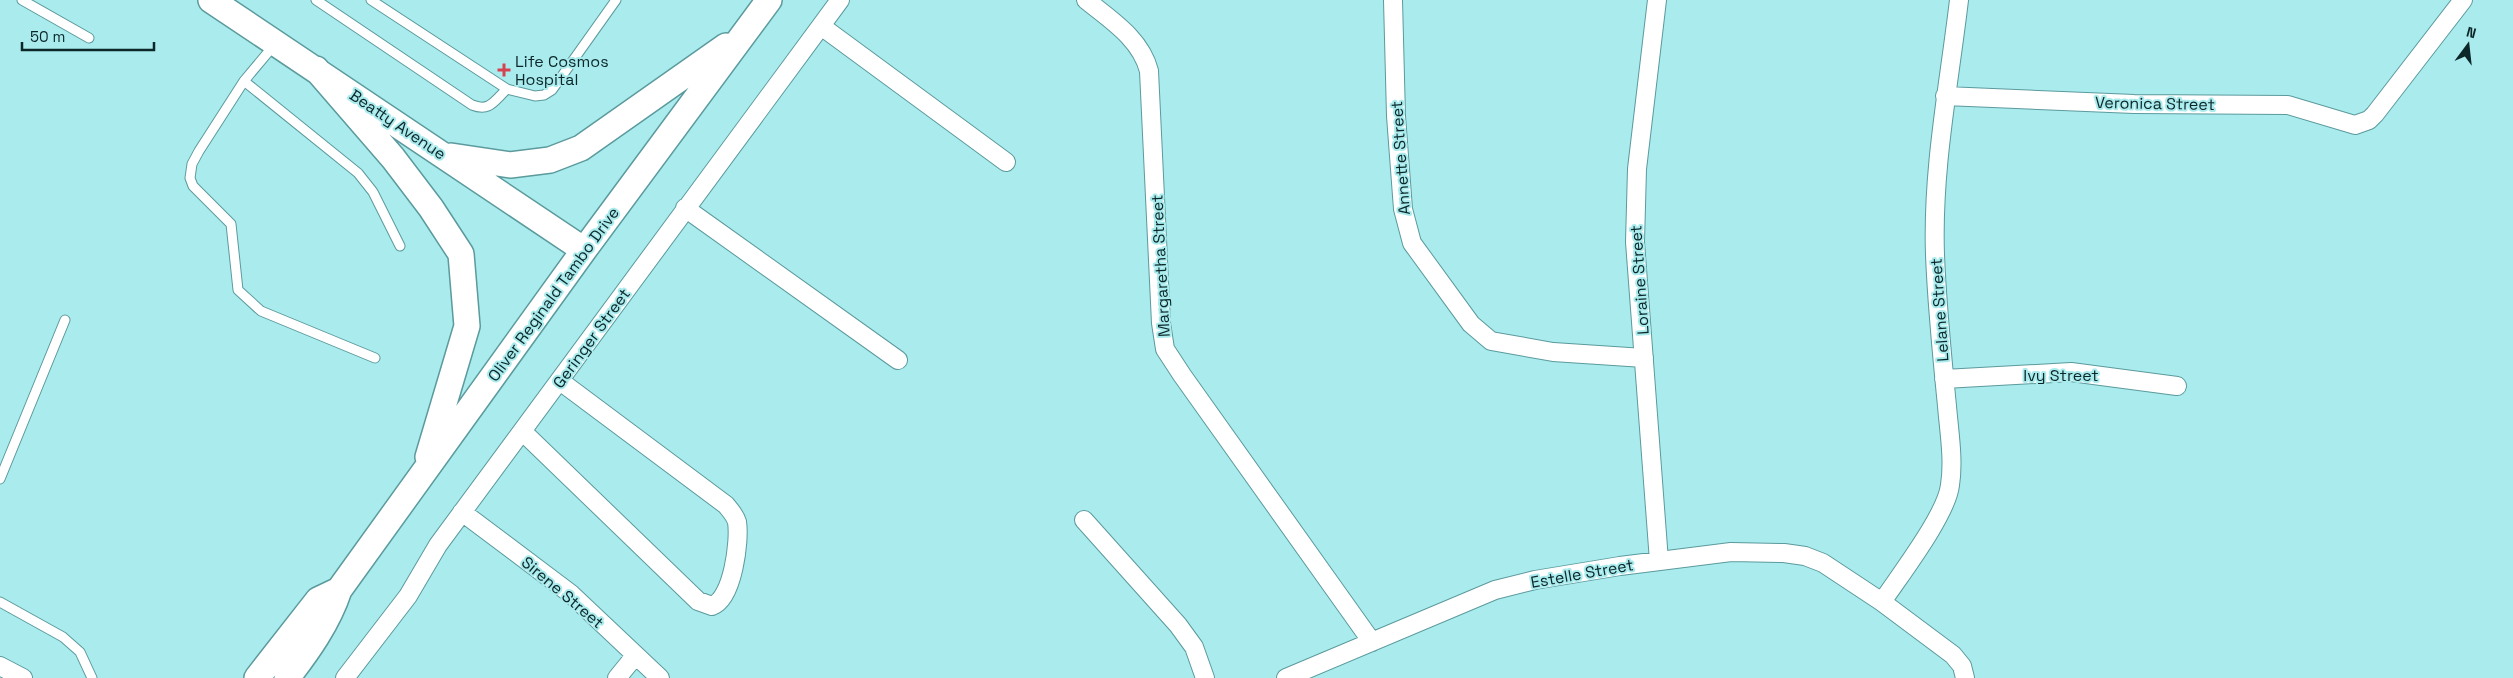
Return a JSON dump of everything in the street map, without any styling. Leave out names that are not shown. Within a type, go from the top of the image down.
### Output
[{"type":"main road","name":"Beatty Avenue","points":[[211,0],[584,250]]},
{"type":"main road","name":"Oliver Reginald Tambo Drive","points":[[287,678],[307,651],[332,610],[339,590],[584,250],[769,0]]},
{"type":"main road","points":[[444,155],[510,165],[550,160],[581,148],[743,34]]},
{"type":"main road","points":[[316,69],[393,158],[431,208],[461,254],[467,326],[423,474]]},
{"type":"main road","name":"Oliver Reginald Tambo Drive","points":[[257,678],[318,600],[339,590]]},
{"type":"street","name":"Geringer Street","points":[[345,678],[408,596],[438,545],[462,512],[840,0]]},
{"type":"street","name":"Margaretha Street","points":[[1086,0],[1134,40],[1147,60],[1161,323],[1165,349],[1192,391],[1372,642]]},
{"type":"street","name":"Annette Street","points":[[1393,0],[1396,116],[1403,209],[1412,243],[1471,324],[1491,341],[1553,352],[1644,358]]},
{"type":"street","name":"Loraine Street","points":[[1656,0],[1634,206],[1635,242],[1659,561]]},
{"type":"street","name":"Lelane Street","points":[[1882,602],[1939,515],[1950,486],[1950,438],[1944,379],[1935,234],[1936,191],[1945,96],[1959,0]]},
{"type":"street","name":"Veronica Street","points":[[1945,96],[2134,104],[2288,105],[2346,124],[2362,124],[2375,114],[2463,0]]},
{"type":"street","points":[[821,26],[1006,162]]},
{"type":"street","points":[[686,208],[898,360]]},
{"type":"street","name":"Ivy Street","points":[[1944,379],[2071,372],[2177,386]]},
{"type":"street","points":[[522,431],[698,601],[712,606],[722,599],[730,582],[738,539],[736,519],[733,513],[726,505],[560,381]]},
{"type":"street","name":"Sirene Street","points":[[462,512],[570,594],[660,678]]},
{"type":"street","points":[[1084,520],[1178,625],[1194,647],[1205,678]]},
{"type":"street","name":"Estelle Street","points":[[1286,678],[1495,590],[1535,580],[1659,561],[1731,552],[1760,551],[1805,556],[1841,574],[1953,655],[1962,666],[1964,678]]},
{"type":"street","points":[[618,678],[635,656]]},
{"type":"street","points":[[0,666],[23,678]]},
{"type":"lane","points":[[22,0],[89,38]]},
{"type":"lane","points":[[316,0],[472,105],[482,108],[488,107],[507,89]]},
{"type":"lane","points":[[371,0],[507,89],[535,96],[544,95],[552,90],[572,65],[616,0]]},
{"type":"lane","points":[[275,44],[244,81],[199,150],[192,164],[190,178],[202,195],[231,224],[238,290],[260,311],[375,358]]},
{"type":"lane","points":[[244,81],[358,173],[373,192],[400,246]]},
{"type":"lane","points":[[0,479],[65,320]]},
{"type":"lane","points":[[0,602],[69,642],[80,652],[92,678]]},
{"type":"place","name":"Life Cosmos Hospital","points":[[504,70]]}]
